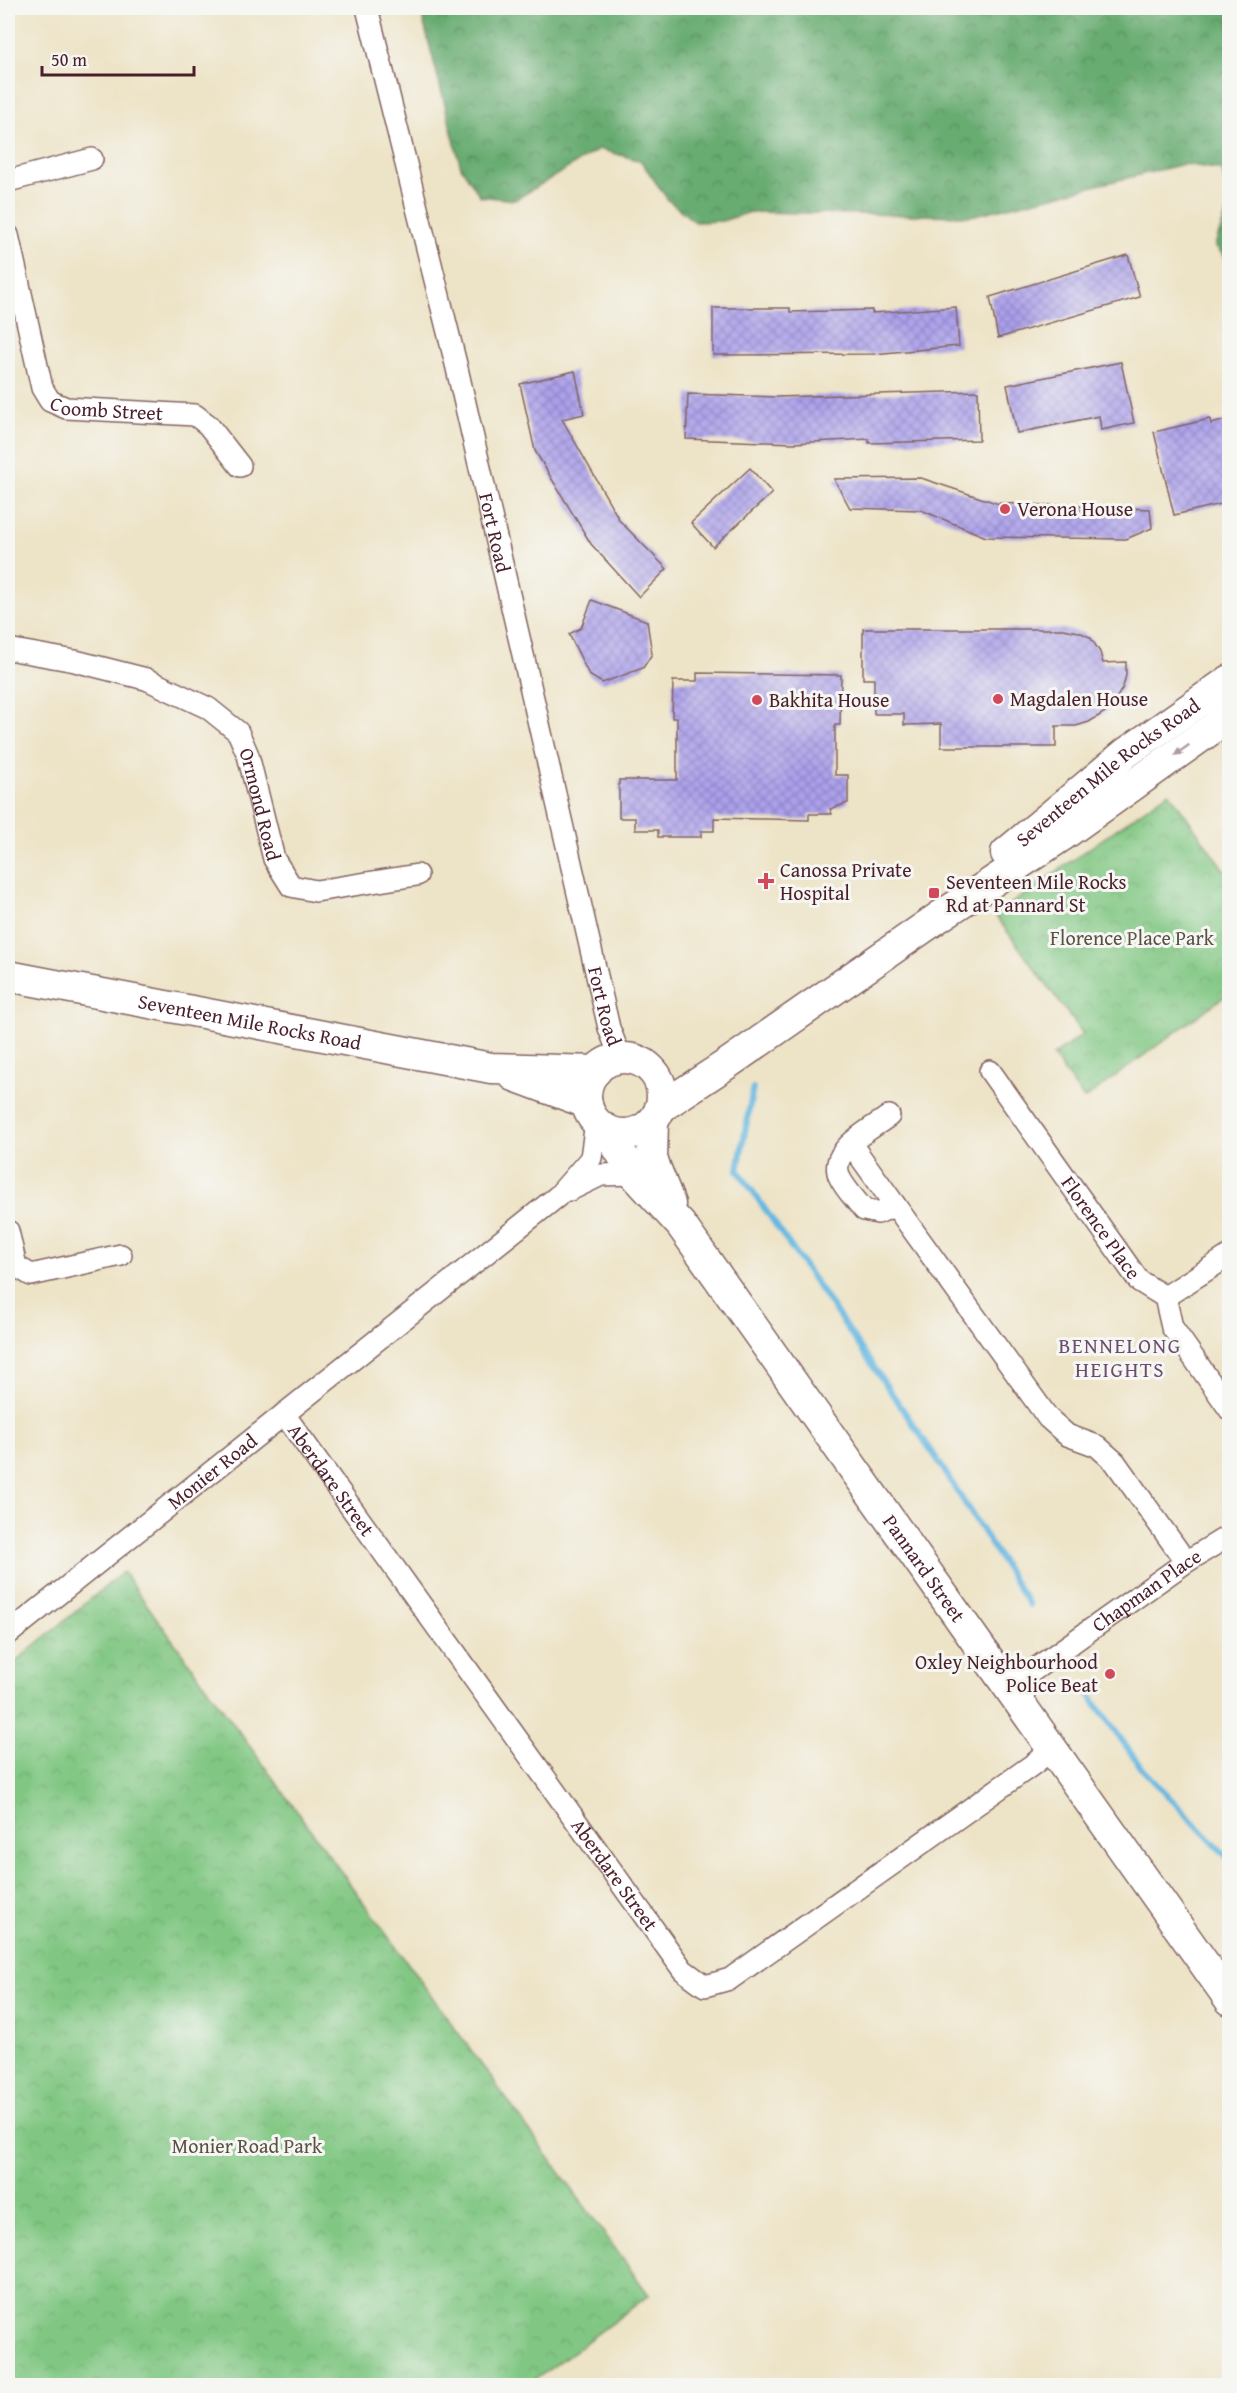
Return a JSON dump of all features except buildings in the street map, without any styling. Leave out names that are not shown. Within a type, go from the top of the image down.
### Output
[{"type":"main road","name":"Seventeen Mile Rocks Road","points":[[939,917],[1006,854],[1126,753],[1230,680]]},
{"type":"main road","name":"Seventeen Mile Rocks Road","points":[[657,1103],[730,1062],[939,917],[1062,836],[1230,716]]},
{"type":"main road","name":"Seventeen Mile Rocks Road","points":[[8,976],[491,1068],[609,1065]]},
{"type":"main road","points":[[609,1065],[646,1065],[657,1103],[642,1130],[628,1134],[597,1118],[587,1089],[609,1065]]},
{"type":"main road","name":"Seventeen Mile Rocks Road","points":[[491,1068],[597,1118]]},
{"type":"main road","name":"Pannard Street","points":[[657,1103],[652,1159],[681,1225]]},
{"type":"main road","name":"Pannard Street","points":[[597,1118],[634,1174],[681,1225],[1007,1689],[1053,1748],[1230,2000]]},
{"type":"street","name":"Fort Road","points":[[367,8],[456,364],[609,1028],[609,1065]]},
{"type":"street","points":[[8,181],[92,159]]},
{"type":"street","name":"Coomb Street","points":[[8,236],[42,388],[50,401],[66,408],[195,415],[208,425],[240,466]]},
{"type":"street","name":"Ormond Road","points":[[8,649],[75,661],[146,679],[208,708],[238,732],[248,755],[274,860],[291,886],[316,891],[417,875]]},
{"type":"street","name":"Florence Place","points":[[990,1071],[1139,1281],[1166,1297]]},
{"type":"street","points":[[889,1116],[851,1144],[839,1156],[837,1166],[840,1177],[864,1210],[878,1213],[895,1205]]},
{"type":"street","name":"Monier Road","points":[[8,1634],[558,1196],[591,1158],[597,1118]]},
{"type":"street","points":[[851,1144],[1048,1418],[1067,1435],[1097,1446],[1115,1462],[1186,1562]]},
{"type":"street","name":"Monier Road","points":[[558,1196],[601,1174],[634,1174]]},
{"type":"street","points":[[8,1231],[16,1266],[31,1275],[121,1255]]},
{"type":"street","points":[[1230,1255],[1166,1297],[1172,1327],[1230,1410]]},
{"type":"street","name":"Aberdare Street","points":[[285,1414],[683,1970],[705,1986],[730,1979],[1053,1748]]},
{"type":"street","name":"Chapman Place","points":[[1007,1689],[1186,1562],[1230,1535]]},
{"type":"green space","points":[[420,8],[1229,8],[1229,200],[1222,170],[1184,164],[971,216],[751,212],[722,221],[695,222],[668,200],[641,161],[599,149],[515,200],[480,196],[461,167]]},
{"type":"green space","points":[[1229,206],[1229,262],[1215,245]]},
{"type":"green space","name":"Florence Place Park","points":[[1169,792],[1229,877],[1229,993],[1084,1099],[1053,1056],[1083,1034],[995,915]]},
{"type":"green space","name":"Monier Road Park","points":[[123,1572],[649,2295],[528,2385],[8,2385],[8,1668]]},
{"type":"waterway","points":[[753,1088],[738,1170],[937,1459],[1029,1605]]},
{"type":"waterway","points":[[1084,1687],[1143,1770],[1230,1860]]},
{"type":"place","name":"Verona House","points":[[1005,509]]},
{"type":"place","name":"Magdalen House","points":[[998,699]]},
{"type":"place","name":"Bakhita House","points":[[757,700]]},
{"type":"place","name":"Canossa Private Hospital","points":[[766,881]]},
{"type":"place","name":"Seventeen Mile Rocks Rd at Pannard St","points":[[934,893]]},
{"type":"place","name":"Oxley Neighbourhood Police Beat","points":[[1110,1674]]},
{"type":"district","name":"BENNELONG HEIGHTS","points":[[1120,1358]]}]
